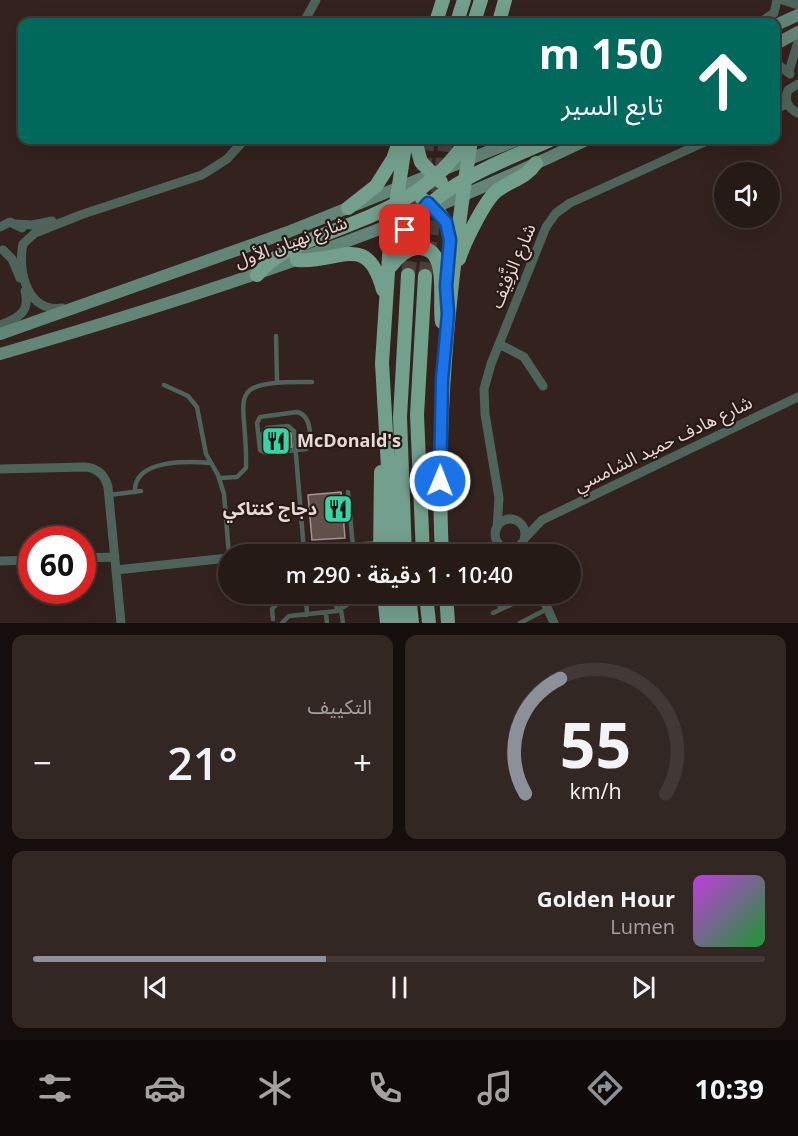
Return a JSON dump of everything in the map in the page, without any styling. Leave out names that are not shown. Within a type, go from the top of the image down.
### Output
[{"type":"main road","points":[[437,18],[442,0]]},
{"type":"main road","points":[[458,18],[464,0]]},
{"type":"main road","points":[[475,18],[481,0]]},
{"type":"main road","points":[[500,18],[505,0]]},
{"type":"main road","points":[[780,23],[798,15]]},
{"type":"main road","points":[[780,42],[798,32]]},
{"type":"main road","points":[[348,208],[376,186],[393,159],[398,144]]},
{"type":"main road","points":[[392,544],[382,363],[394,195],[405,144]]},
{"type":"main road","points":[[416,144],[419,158],[436,175],[450,187],[466,189],[543,144]]},
{"type":"main road","points":[[413,195],[465,144]]},
{"type":"main road","points":[[442,544],[440,464],[445,333],[466,189],[469,144]]},
{"type":"main road","name":"شارع نهيان الأول","points":[[0,334],[348,208],[394,195],[508,144]]},
{"type":"main road","points":[[388,266],[399,238],[416,215],[431,205],[577,144]]},
{"type":"main road","points":[[448,314],[460,255],[488,200],[500,188],[525,176],[536,163]]},
{"type":"main road","points":[[431,205],[450,187]]},
{"type":"main road","points":[[257,275],[287,250],[394,195],[413,195],[431,205],[446,222],[450,233],[446,286],[448,314]]},
{"type":"main road","name":"شارع نهيان الأول","points":[[0,354],[140,314],[257,275],[416,215]]},
{"type":"main road","points":[[388,266],[410,249],[423,249],[434,255],[441,270],[440,305],[445,333]]},
{"type":"main road","points":[[297,261],[317,261],[346,252],[360,254],[376,269],[386,302]]},
{"type":"main road","points":[[405,544],[400,417],[408,275]]},
{"type":"main road","points":[[423,544],[417,415],[425,276]]},
{"type":"main road","points":[[379,544],[379,489],[385,434]]},
{"type":"main road","points":[[385,604],[387,623]]},
{"type":"main road","points":[[397,604],[398,623]]},
{"type":"main road","points":[[410,604],[412,623]]},
{"type":"main road","points":[[427,604],[429,623]]},
{"type":"main road","points":[[447,604],[448,623]]},
{"type":"street","points":[[306,18],[316,0]]},
{"type":"street","points":[[767,18],[774,13],[777,0]]},
{"type":"street","points":[[783,0],[798,5]]},
{"type":"street","points":[[780,48],[798,42]]},
{"type":"street","points":[[789,71],[798,42]]},
{"type":"street","points":[[780,65],[789,71],[796,84],[787,93],[787,104],[797,113]]},
{"type":"street","points":[[780,107],[787,104]]},
{"type":"street","points":[[2,249],[14,251],[35,233],[83,214],[202,175],[226,159],[240,144]]},
{"type":"street","name":"شارع الزَّفِيْف","points":[[497,528],[499,498],[483,402],[486,376],[542,235],[556,213],[570,203],[700,144]]},
{"type":"street","points":[[0,227],[10,222],[37,225],[83,214]]},
{"type":"street","points":[[17,224],[24,232],[22,262],[33,299],[45,308],[74,309]]},
{"type":"street","points":[[0,325],[20,316],[27,300],[15,264],[2,249]]},
{"type":"street","points":[[499,344],[524,357],[543,386]]},
{"type":"street","name":"شارع هادف حميد الشامسي","points":[[523,541],[542,520],[798,397]]},
{"type":"street","points":[[0,469],[89,467],[103,476],[108,495],[121,623]]},
{"type":"street","name":"شارع الزَّفِيْف","points":[[499,498],[516,520]]},
{"type":"street","points":[[502,544],[496,539],[497,528],[504,520],[516,520],[525,529],[523,544]]},
{"type":"street","name":"شارع هادف حميد الشامسي","points":[[516,520],[542,520]]},
{"type":"street","points":[[520,544],[523,541]]},
{"type":"street","points":[[96,558],[115,557]]},
{"type":"street","points":[[116,570],[218,558]]},
{"type":"street","points":[[0,561],[18,560]]},
{"type":"street","points":[[546,604],[554,623]]},
{"type":"lane","points":[[276,336],[277,381]]},
{"type":"lane","points":[[220,478],[237,477],[246,468],[242,408],[245,396],[257,384],[277,381],[312,382]]},
{"type":"lane","points":[[164,385],[188,396],[196,404],[210,464],[220,478],[226,510],[227,544]]},
{"type":"lane","points":[[300,412],[307,419],[309,442],[306,449],[295,452],[265,451],[258,446],[258,418],[265,414],[300,412]]},
{"type":"lane","points":[[262,435],[267,428],[292,428],[303,544]]},
{"type":"lane","points":[[108,495],[138,492],[138,478],[146,471],[178,463],[210,464]]},
{"type":"lane","points":[[348,492],[353,544]]},
{"type":"lane","points":[[273,619],[272,609],[277,604]]},
{"type":"lane","points":[[299,623],[305,604]]},
{"type":"lane","points":[[337,604],[343,623]]},
{"type":"lane","points":[[282,623],[286,617],[326,614],[339,611],[349,604]]},
{"type":"lane","points":[[500,604],[500,609]]},
{"type":"lane","points":[[493,613],[513,604]]},
{"type":"lane","points":[[520,623],[548,609]]},
{"type":"lane","points":[[326,614],[327,623]]},
{"type":"lane","points":[[303,615],[305,623]]},
{"type":"building","name":"McDonald's","points":[[291,433],[292,447],[260,450],[259,436]]},
{"type":"building","points":[[341,492],[345,538],[312,540],[308,495]]},
{"type":"tunnel","points":[[408,275],[427,144]]},
{"type":"tunnel","points":[[425,276],[445,144]]},
{"type":"place","name":"McDonald's","points":[[276,441]]},
{"type":"place","name":"دجاج كنتاكي","points":[[338,509]]},
{"type":"route","points":[[405,230],[428,203],[443,216],[450,233],[446,286],[448,314],[442,379],[440,481]]}]
